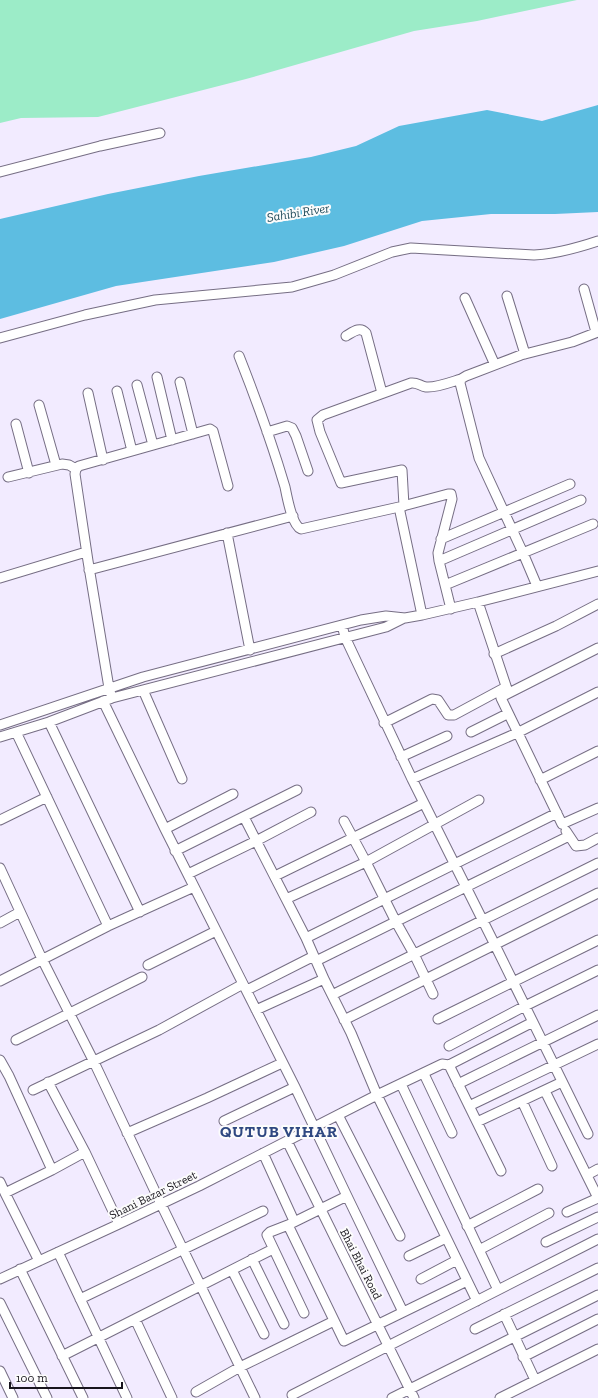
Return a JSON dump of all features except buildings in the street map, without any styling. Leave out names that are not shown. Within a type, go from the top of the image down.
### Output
[{"type":"street","points":[[0,172],[100,146],[160,133]]},
{"type":"street","points":[[0,338],[85,315],[156,300],[292,287],[334,275],[392,252],[411,248],[547,255],[569,251],[598,241]]},
{"type":"street","points":[[422,615],[401,506],[402,470],[341,484],[318,425],[318,420],[323,415],[415,382],[422,386],[430,387],[461,380],[472,373],[495,364],[572,342],[597,332],[584,289]]},
{"type":"street","points":[[507,296],[526,354]]},
{"type":"street","points":[[465,298],[495,364]]},
{"type":"street","points":[[346,336],[360,329],[364,330],[366,333],[382,393]]},
{"type":"street","points":[[240,356],[280,470],[296,525],[301,529],[450,494],[452,499],[438,553],[451,609]]},
{"type":"street","points":[[157,377],[172,440]]},
{"type":"street","points":[[461,380],[461,391],[479,458],[537,586]]},
{"type":"street","points":[[180,382],[193,434]]},
{"type":"street","points":[[137,385],[153,445]]},
{"type":"street","points":[[117,391],[132,451]]},
{"type":"street","points":[[88,393],[103,460]]},
{"type":"street","points":[[39,405],[56,465]]},
{"type":"street","points":[[16,424],[29,473]]},
{"type":"street","points":[[267,432],[287,426],[292,428],[308,471]]},
{"type":"street","points":[[112,698],[109,688],[86,552],[75,474],[76,469],[79,466],[208,429],[213,431],[228,486]]},
{"type":"street","points":[[8,477],[29,473],[56,465],[66,464],[76,469]]},
{"type":"street","points":[[441,538],[570,484]]},
{"type":"street","points":[[439,561],[581,500]]},
{"type":"street","points":[[89,570],[293,516]]},
{"type":"street","points":[[445,585],[593,524]]},
{"type":"street","points":[[227,533],[250,650]]},
{"type":"street","points":[[0,578],[86,552]]},
{"type":"street","points":[[0,737],[49,722],[112,698],[386,627],[405,618],[451,609],[598,571]]},
{"type":"street","points":[[478,602],[507,690]]},
{"type":"street","points":[[494,654],[556,626],[598,604]]},
{"type":"street","points":[[0,725],[143,676],[250,650],[361,620],[386,616],[405,618]]},
{"type":"street","points":[[342,625],[345,637],[384,723],[588,1134]]},
{"type":"street","points":[[384,723],[432,699],[438,700],[448,715],[454,715],[598,648]]},
{"type":"street","points":[[143,690],[182,779]]},
{"type":"street","points":[[507,690],[501,698],[540,780],[569,836],[576,846],[580,846],[598,838]]},
{"type":"street","points":[[412,779],[517,733],[598,692]]},
{"type":"street","points":[[103,701],[165,829],[295,1087],[403,1312]]},
{"type":"street","points":[[471,732],[508,714]]},
{"type":"street","points":[[49,722],[140,912]]},
{"type":"street","points":[[16,732],[108,926]]},
{"type":"street","points":[[401,758],[448,736]]},
{"type":"street","points":[[540,780],[598,751]]},
{"type":"street","points":[[176,850],[297,790]]},
{"type":"street","points":[[165,829],[233,794]]},
{"type":"street","points":[[0,820],[47,798]]},
{"type":"street","points":[[286,898],[366,862],[479,800]]},
{"type":"street","points":[[275,876],[424,803]]},
{"type":"street","points":[[188,874],[311,812]]},
{"type":"street","points":[[562,824],[597,812]]},
{"type":"street","points":[[306,938],[557,813]]},
{"type":"street","points":[[244,817],[306,938],[377,1095],[477,1301]]},
{"type":"street","points":[[344,821],[414,954],[433,994]]},
{"type":"street","points":[[33,1090],[94,1062],[245,987],[315,959],[396,922],[569,836]]},
{"type":"street","points":[[332,995],[598,863]]},
{"type":"street","points":[[0,868],[42,959],[94,1062],[200,1286],[255,1398]]},
{"type":"street","points":[[0,981],[108,926],[194,887]]},
{"type":"street","points":[[344,1020],[425,978],[495,945],[598,893]]},
{"type":"street","points":[[0,922],[20,912]]},
{"type":"street","points":[[148,965],[216,931]]},
{"type":"street","points":[[438,1019],[512,981],[598,940]]},
{"type":"street","points":[[449,1046],[598,970]]},
{"type":"street","points":[[16,1040],[142,977]]},
{"type":"street","points":[[256,1010],[324,979]]},
{"type":"street","points":[[458,1084],[598,1015]]},
{"type":"street","name":"Shani Bazar Street","points":[[0,1279],[161,1204],[338,1114],[440,1065],[449,1065],[533,1022]]},
{"type":"street","points":[[469,1106],[598,1044]]},
{"type":"street","points":[[0,1060],[9,1076],[52,1170]]},
{"type":"street","points":[[127,1132],[208,1098],[282,1063]]},
{"type":"street","points":[[449,1065],[501,1171]]},
{"type":"street","points":[[424,1074],[452,1133]]},
{"type":"street","points":[[0,1080],[9,1076]]},
{"type":"street","points":[[48,1082],[85,1152],[119,1224]]},
{"type":"street","points":[[477,1122],[562,1082]]},
{"type":"street","points":[[401,1084],[498,1290]]},
{"type":"street","points":[[224,1121],[295,1087]]},
{"type":"street","points":[[545,1091],[598,1198],[566,1212]]},
{"type":"street","points":[[522,1101],[552,1166]]},
{"type":"street","points":[[338,1114],[400,1236]]},
{"type":"street","name":"Bhai Bhai Road","points":[[287,1141],[414,1398]]},
{"type":"street","points":[[5,1193],[85,1152]]},
{"type":"street","points":[[263,1153],[291,1223],[344,1342],[467,1281]]},
{"type":"street","points":[[587,1175],[598,1169]]},
{"type":"street","points":[[0,1182],[39,1261]]},
{"type":"street","points":[[467,1226],[538,1189]]},
{"type":"street","points":[[304,1313],[268,1238],[268,1233],[347,1196]]},
{"type":"street","points":[[80,1299],[263,1211]]},
{"type":"street","points":[[479,1250],[549,1213]]},
{"type":"street","points":[[546,1242],[598,1217]]},
{"type":"street","points":[[409,1256],[446,1238]]},
{"type":"street","points":[[292,1395],[598,1239]]},
{"type":"street","points":[[62,1356],[273,1249]]},
{"type":"street","points":[[58,1252],[127,1398]]},
{"type":"street","points":[[252,1259],[284,1324]]},
{"type":"street","points":[[421,1279],[457,1260]]},
{"type":"street","points":[[475,1329],[598,1268]]},
{"type":"street","points":[[20,1269],[83,1398]]},
{"type":"street","points":[[232,1270],[264,1334]]},
{"type":"street","points":[[392,1398],[598,1296]]},
{"type":"street","points":[[0,1302],[47,1398]]},
{"type":"street","points":[[504,1314],[535,1380]]},
{"type":"street","points":[[135,1319],[172,1398]]},
{"type":"street","points":[[523,1357],[598,1319]]},
{"type":"street","points":[[196,1392],[240,1367],[334,1321]]},
{"type":"street","points":[[500,1398],[598,1349]]},
{"type":"street","points":[[0,1371],[13,1398]]},
{"type":"green space","points":[[0,0],[577,0],[477,21],[414,31],[246,79],[98,117],[21,118],[0,123]]},
{"type":"water","name":"Sahibi River","points":[[598,105],[598,212],[491,214],[422,221],[344,246],[274,262],[116,286],[0,319],[0,219],[108,194],[199,176],[311,157],[356,146],[399,126],[487,110],[542,121]]},
{"type":"district","name":"QUTUB VIHAR","points":[[279,1131]]}]
